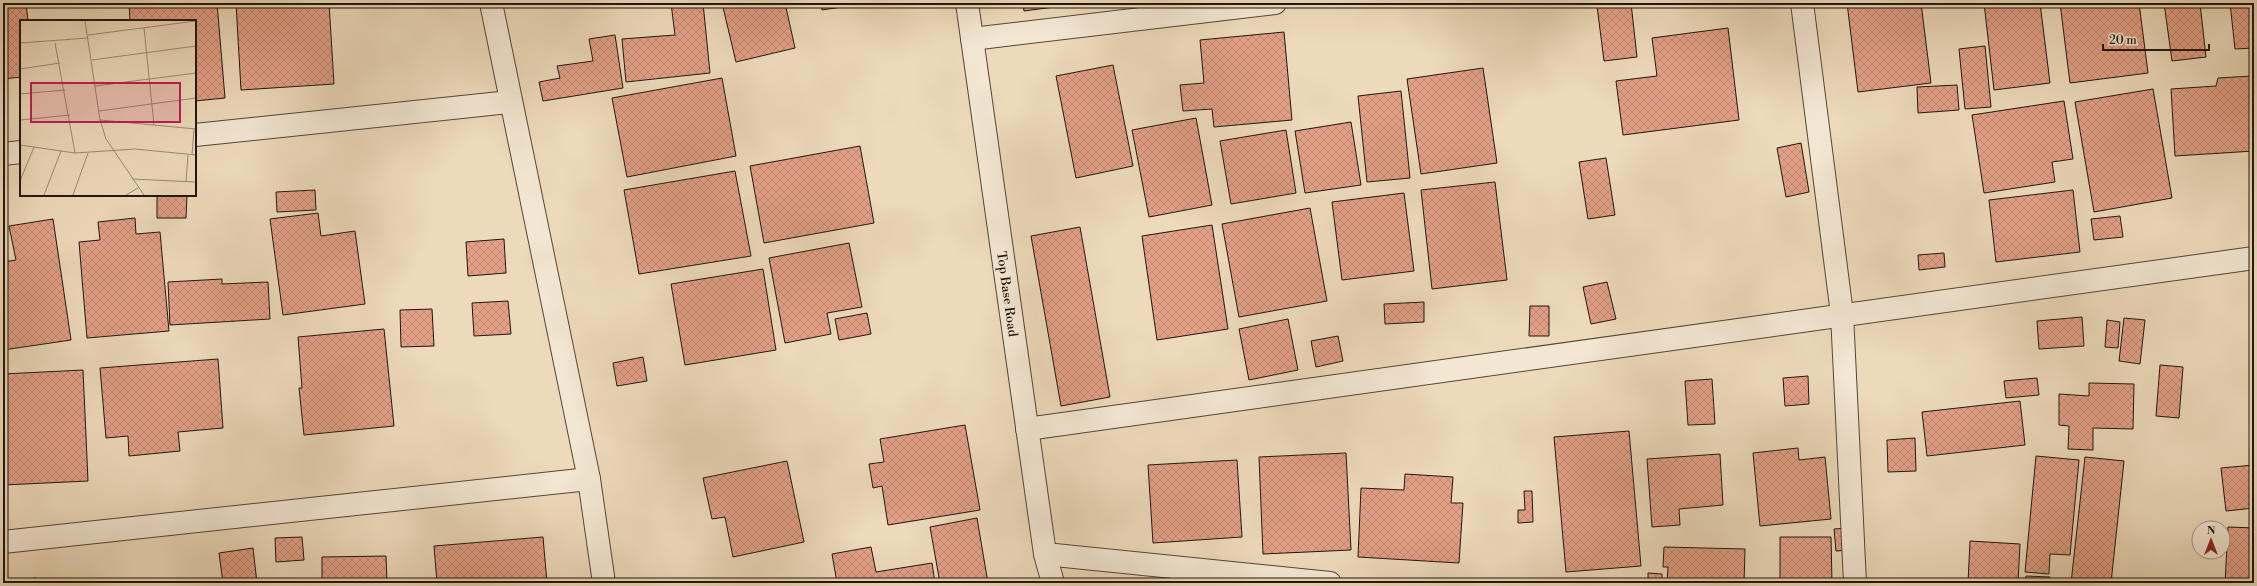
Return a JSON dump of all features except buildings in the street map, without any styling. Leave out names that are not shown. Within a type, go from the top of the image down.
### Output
[{"type":"street","points":[[491,3],[510,102],[589,479],[604,583]]},
{"type":"street","name":"Top Base Road","points":[[967,3],[1045,554],[1053,583]]},
{"type":"street","points":[[972,39],[1275,3]]},
{"type":"street","points":[[1802,3],[1842,314],[1855,583]]},
{"type":"street","points":[[196,134],[510,102]]},
{"type":"street","points":[[3,154],[20,152]]},
{"type":"street","points":[[1027,429],[1842,314],[2254,258]]},
{"type":"street","points":[[3,542],[589,479]]},
{"type":"street","points":[[1045,554],[1330,583]]}]
